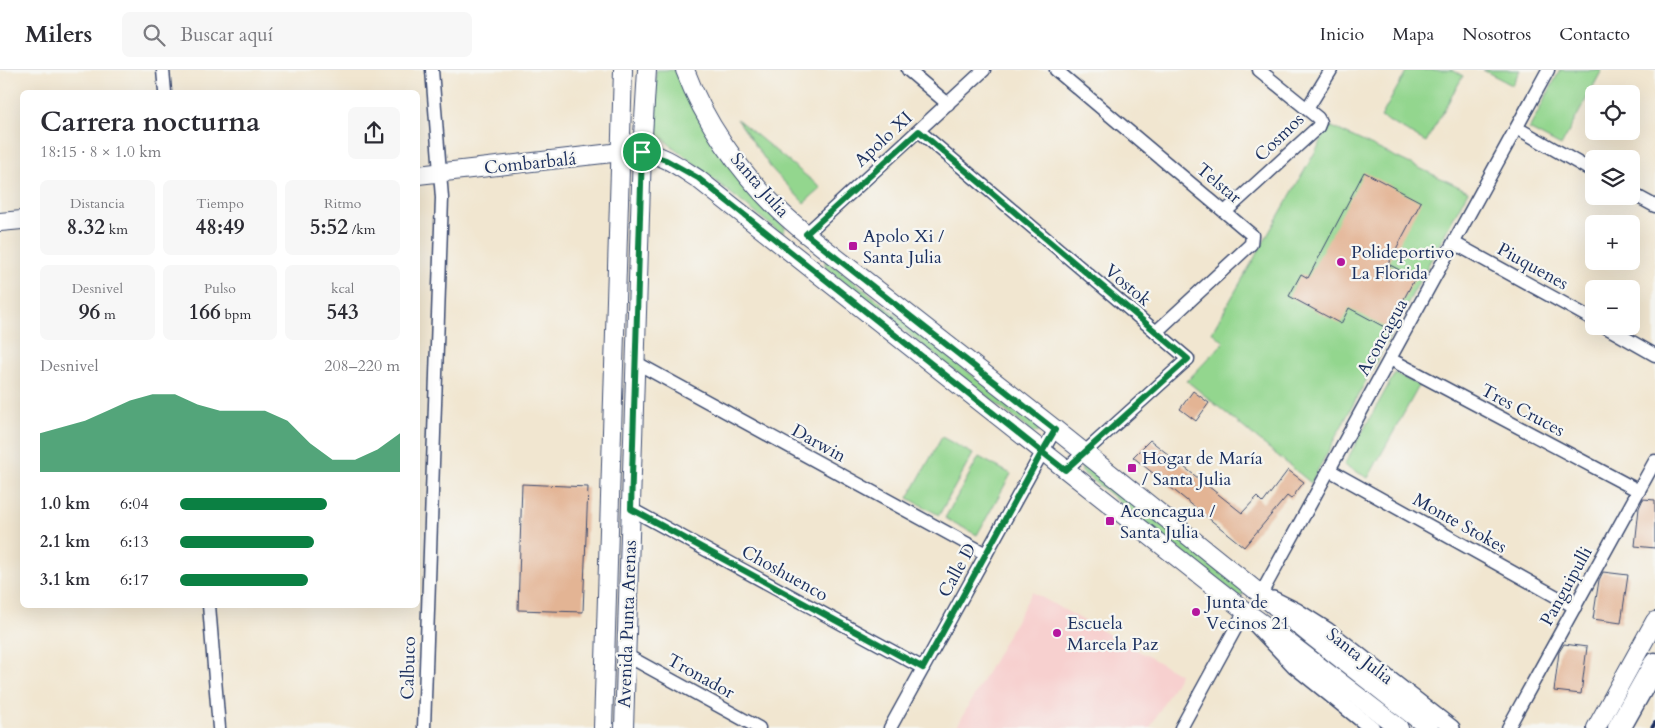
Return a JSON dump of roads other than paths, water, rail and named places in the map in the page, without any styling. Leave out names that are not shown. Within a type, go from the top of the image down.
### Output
[{"type":"highway","points":[[1619,728],[1655,664]]},
{"type":"main road","name":"Avenida Punta Arenas","points":[[602,728],[623,70]]},
{"type":"main road","name":"Avenida Punta Arenas","points":[[624,728],[642,152],[647,70]]},
{"type":"main road","name":"Santa Julia","points":[[685,70],[705,112],[738,162],[778,210],[1261,594],[1320,644],[1429,728]]},
{"type":"main road","name":"Combarbalá","points":[[420,175],[621,152],[642,152]]},
{"type":"main road","name":"Santa Julia","points":[[642,152],[666,160],[698,178],[1042,452],[1245,611],[1399,728]]},
{"type":"main road","points":[[0,222],[20,220]]},
{"type":"main road","points":[[1596,728],[1655,621]]},
{"type":"street","points":[[163,70],[165,90]]},
{"type":"street","name":"Calbuco","points":[[424,728],[442,198],[432,70]]},
{"type":"street","points":[[908,70],[948,104]]},
{"type":"street","name":"Apolo XI","points":[[806,234],[984,70]]},
{"type":"street","name":"Telstar","points":[[1056,70],[1250,233],[1252,241],[1156,332]]},
{"type":"street","name":"Cosmos","points":[[1225,212],[1318,127],[1320,122],[1318,118],[1259,70]]},
{"type":"street","points":[[1307,109],[1331,70]]},
{"type":"street","name":"Aconcagua","points":[[1261,594],[1548,70]]},
{"type":"street","points":[[1516,128],[1585,167]]},
{"type":"street","name":"Vostok","points":[[919,131],[1188,359],[1065,470]]},
{"type":"street","points":[[1640,197],[1655,206]]},
{"type":"street","name":"Piuquenes","points":[[1454,242],[1585,315]]},
{"type":"street","points":[[1620,335],[1655,354]]},
{"type":"street","name":"Tres Cruces","points":[[1390,359],[1639,491]]},
{"type":"street","name":"Darwin","points":[[635,362],[986,554]]},
{"type":"street","name":"Calle D","points":[[890,728],[1055,430]]},
{"type":"street","name":"Panguipulli","points":[[1508,728],[1655,461]]},
{"type":"street","name":"Monte Stokes","points":[[1329,470],[1575,607]]},
{"type":"street","name":"Choshuenco","points":[[631,509],[923,668]]},
{"type":"street","name":"Santa Julia","points":[[1261,594],[1297,611],[1327,630],[1452,728]]},
{"type":"street","points":[[209,608],[219,728]]},
{"type":"street","points":[[1181,728],[1245,611]]},
{"type":"street","name":"Santa Julia","points":[[1245,611],[1295,666],[1372,728]]},
{"type":"street","name":"Tronador","points":[[626,656],[759,728]]},
{"type":"railway","points":[[1652,728],[1655,723]]},
{"type":"place","name":"Apolo Xi / Santa Julia","points":[[853,246]]},
{"type":"place","name":"Polideportivo La Florida","points":[[1341,262]]},
{"type":"place","name":"Hogar de María / Santa Julia","points":[[1132,468]]},
{"type":"place","name":"Aconcagua / Santa Julia","points":[[1110,521]]},
{"type":"place","name":"Junta de Vecinos 21","points":[[1196,612]]},
{"type":"place","name":"Escuela Marcela Paz","points":[[1057,633]]}]
